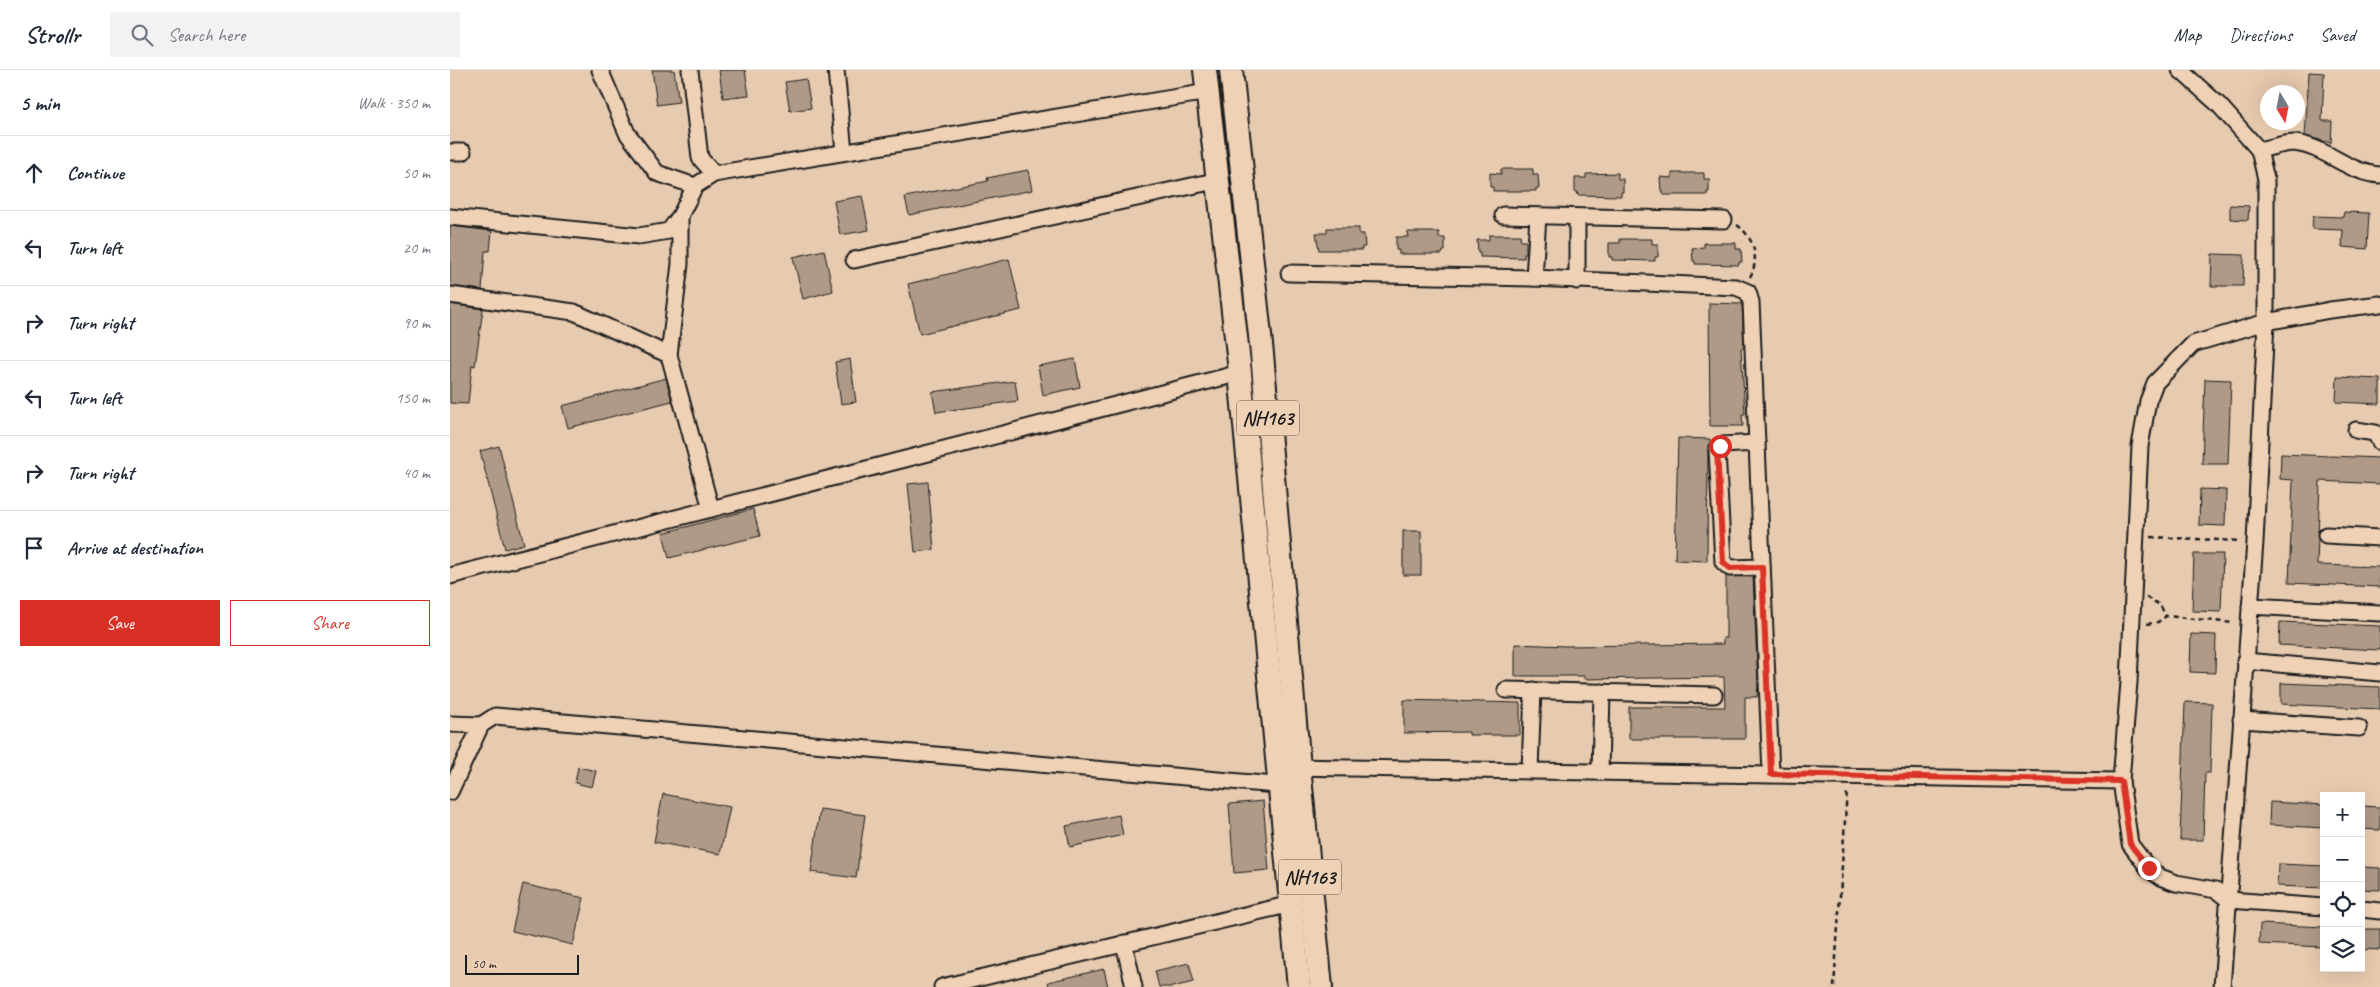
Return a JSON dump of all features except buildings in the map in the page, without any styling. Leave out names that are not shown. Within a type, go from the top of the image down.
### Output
[{"type":"highway","name":"NH163","points":[[1206,70],[1240,373],[1289,777],[1321,987]]},
{"type":"highway","name":"NH163","points":[[1231,70],[1262,354],[1289,777],[1291,904],[1299,987]]},
{"type":"street","points":[[600,70],[627,133],[657,173],[695,186]]},
{"type":"street","points":[[690,70],[700,158],[714,174]]},
{"type":"street","points":[[836,70],[844,152]]},
{"type":"street","points":[[2180,70],[2219,105],[2259,150],[2266,179],[2266,322],[2255,542],[2222,987]]},
{"type":"street","points":[[450,218],[639,236],[669,231],[680,216],[695,186],[714,174],[1208,92]]},
{"type":"street","points":[[2259,150],[2293,143],[2317,149],[2338,162],[2380,175]]},
{"type":"street","points":[[854,260],[1219,180]]},
{"type":"street","points":[[1503,215],[1724,220]]},
{"type":"street","points":[[680,216],[680,264],[669,355],[711,509]]},
{"type":"street","points":[[1534,278],[1538,216]]},
{"type":"street","points":[[1577,281],[1578,217]]},
{"type":"street","points":[[1289,272],[1534,278],[1744,289],[1748,292],[1751,302],[1771,774]]},
{"type":"street","points":[[450,295],[574,312],[669,355]]},
{"type":"street","points":[[2320,907],[2228,900],[2216,890],[2176,883],[2160,877],[2149,868],[2130,844],[2121,781],[2140,446],[2148,401],[2155,383],[2193,344],[2266,322],[2330,310],[2380,304]]},
{"type":"street","points":[[450,576],[1240,373]]},
{"type":"street","points":[[2356,430],[2375,433],[2380,442]]},
{"type":"street","points":[[1757,443],[1722,445],[1717,450],[1723,562],[1730,568],[1762,567]]},
{"type":"street","points":[[2326,535],[2380,538]]},
{"type":"street","points":[[2250,606],[2380,613]]},
{"type":"street","points":[[2245,661],[2380,673]]},
{"type":"street","points":[[1506,690],[1714,695]]},
{"type":"street","points":[[1530,770],[1533,690]]},
{"type":"street","points":[[1600,772],[1602,692]]},
{"type":"street","points":[[450,792],[481,725],[495,716],[1289,777],[1530,770],[2121,781]]},
{"type":"street","points":[[2241,720],[2359,728]]},
{"type":"street","points":[[450,724],[481,725]]},
{"type":"street","points":[[942,987],[987,981],[1124,943],[1291,904]]},
{"type":"street","points":[[2365,909],[2380,911]]},
{"type":"street","points":[[1124,943],[1134,987]]},
{"type":"path","points":[[1724,220],[1735,223],[1743,229],[1756,258],[1753,272],[1744,289]]},
{"type":"path","points":[[2134,536],[2255,542]]},
{"type":"path","points":[[2132,594],[2149,598],[2156,602],[2166,616]]},
{"type":"path","points":[[2131,622],[2148,624],[2166,616],[2248,624]]},
{"type":"path","points":[[1834,987],[1848,776]]},
{"type":"route","points":[[1720,446],[1717,450],[1722,558],[1724,565],[1730,568],[1762,567],[1771,774],[2121,781],[2122,804],[2130,844],[2149,868]]}]
